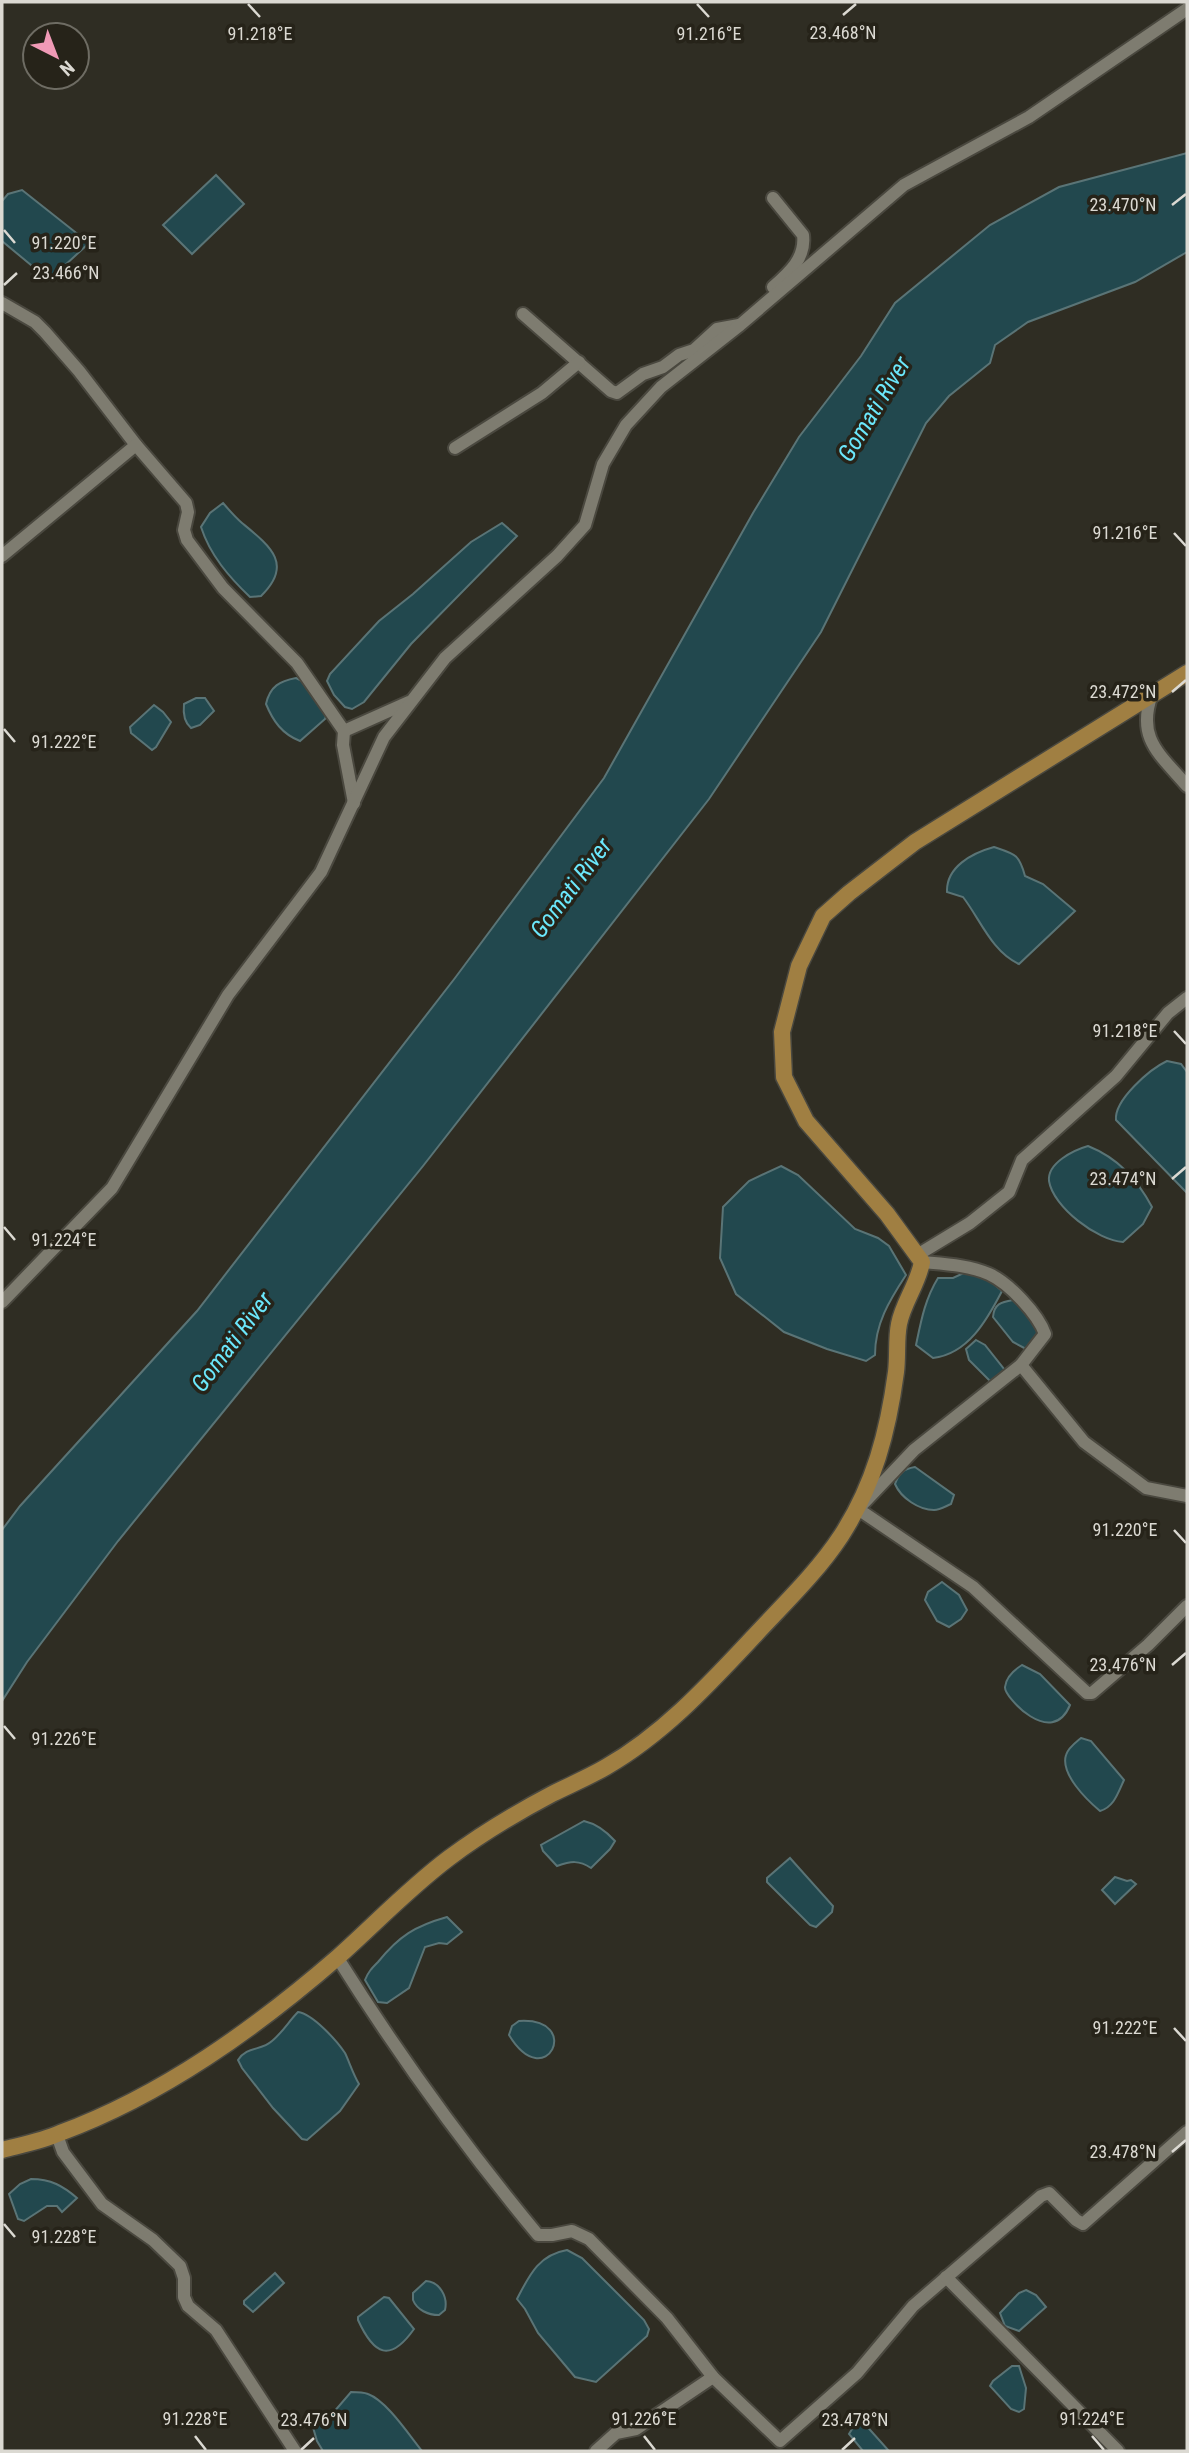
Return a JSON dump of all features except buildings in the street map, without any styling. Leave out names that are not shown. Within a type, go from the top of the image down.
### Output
[{"type":"main road","points":[[2,2150],[57,2135],[133,2100],[182,2073],[245,2032],[337,1957],[397,1901],[449,1858],[497,1825],[607,1766],[658,1731],[697,1696],[793,1595],[838,1541],[858,1509],[875,1470],[892,1401],[899,1324],[920,1274],[921,1258],[887,1213],[806,1121],[785,1077],[782,1032],[799,966],[823,916],[915,842],[1187,673]]},
{"type":"street","points":[[2,1303],[112,1188],[228,995],[321,872],[384,737],[445,658],[557,556],[585,525],[603,464],[626,425],[661,387],[740,325],[904,185],[1030,117],[1187,9]]},
{"type":"street","points":[[723,327],[783,278],[799,261],[803,252],[803,235],[773,198]]},
{"type":"street","points":[[2,303],[35,322],[45,332],[186,503],[188,512],[184,530],[187,540],[223,588],[297,663],[344,732],[344,753],[354,803]]},
{"type":"street","points":[[523,314],[617,393],[643,374],[663,367],[679,355],[694,350],[717,329],[740,325]]},
{"type":"street","points":[[455,448],[542,393],[579,362]]},
{"type":"street","points":[[2,556],[136,445]]},
{"type":"street","points":[[1152,694],[1145,720],[1147,734],[1158,752],[1187,786]]},
{"type":"street","points":[[344,732],[412,701]]},
{"type":"street","points":[[921,1258],[1009,1192],[1022,1160],[1116,1076],[1168,1013],[1187,998]]},
{"type":"street","points":[[921,1258],[989,1274],[1036,1315],[1045,1334],[1021,1365],[915,1450],[858,1509],[973,1587],[1087,1693],[1092,1693],[1187,1606]]},
{"type":"street","points":[[1021,1365],[1083,1442],[1146,1488],[1187,1496]]},
{"type":"street","points":[[337,1957],[381,2028],[494,2182],[538,2235],[572,2231],[589,2239],[667,2318],[713,2378],[784,2446],[857,2373],[913,2306],[1041,2196],[1049,2193],[1083,2224],[1187,2133]]},
{"type":"street","points":[[57,2135],[63,2152],[102,2204],[153,2240],[180,2266],[184,2278],[184,2297],[188,2305],[216,2330],[295,2451]]},
{"type":"street","points":[[946,2277],[1118,2451]]},
{"type":"street","points":[[596,2451],[616,2433],[636,2429],[713,2378]]},
{"type":"water","name":"Gomati River","points":[[1187,153],[1187,252],[1135,282],[1028,322],[995,345],[990,363],[949,396],[926,423],[821,632],[709,799],[423,1166],[118,1541],[27,1662],[2,1701],[2,1530],[20,1506],[197,1311],[455,978],[604,778],[753,513],[799,437],[861,356],[895,303],[990,225],[1059,187]]},
{"type":"water","points":[[216,175],[244,204],[192,254],[163,225]]},
{"type":"water","points":[[22,190],[89,243],[49,280],[2,241],[2,201],[8,194]]},
{"type":"water","points":[[223,503],[274,556],[276,574],[261,596],[250,597],[242,589],[221,565],[205,537],[201,527],[210,513]]},
{"type":"water","points":[[502,523],[517,536],[411,644],[364,702],[352,709],[345,707],[334,695],[327,681],[330,674],[379,621],[471,542]]},
{"type":"water","points":[[296,678],[304,682],[327,713],[325,719],[300,741],[279,726],[266,704],[276,685]]},
{"type":"water","points":[[196,698],[205,698],[214,711],[200,725],[191,728],[184,717],[184,704]]},
{"type":"water","points":[[154,705],[171,722],[152,750],[131,733],[130,727]]},
{"type":"water","points":[[994,847],[1015,856],[1021,863],[1025,876],[1043,884],[1075,911],[1019,964],[1001,952],[963,897],[947,892],[951,875],[962,862]]},
{"type":"water","points":[[1167,1061],[1181,1064],[1187,1072],[1187,1193],[1116,1120],[1117,1112],[1127,1095],[1143,1078]]},
{"type":"water","points":[[1088,1146],[1126,1170],[1152,1207],[1143,1224],[1123,1242],[1101,1236],[1078,1221],[1052,1191],[1049,1181],[1052,1168],[1069,1154]]},
{"type":"water","points":[[781,1166],[798,1175],[855,1229],[878,1238],[889,1246],[906,1275],[880,1323],[875,1355],[866,1361],[784,1332],[736,1294],[720,1258],[723,1207],[749,1181]]},
{"type":"water","points":[[968,1271],[986,1277],[1002,1291],[983,1324],[966,1343],[945,1355],[933,1358],[916,1345],[930,1294],[938,1278],[953,1278]]},
{"type":"water","points":[[1013,1300],[1020,1303],[1040,1332],[1026,1349],[1013,1342],[993,1317],[999,1304]]},
{"type":"water","points":[[976,1340],[985,1345],[1004,1369],[1005,1374],[997,1381],[990,1381],[969,1360],[966,1349]]},
{"type":"water","points":[[915,1467],[954,1495],[951,1504],[934,1510],[928,1509],[902,1494],[895,1484],[904,1470]]},
{"type":"water","points":[[942,1582],[959,1595],[967,1610],[961,1619],[949,1627],[937,1621],[925,1600],[928,1592]]},
{"type":"water","points":[[1022,1665],[1040,1674],[1070,1705],[1062,1717],[1052,1722],[1041,1721],[1020,1709],[1012,1700],[1005,1687],[1006,1683],[1011,1674]]},
{"type":"water","points":[[1081,1738],[1091,1741],[1124,1780],[1112,1803],[1100,1811],[1076,1786],[1067,1770],[1067,1752]]},
{"type":"water","points":[[584,1821],[601,1828],[615,1841],[591,1868],[575,1862],[557,1866],[541,1845]]},
{"type":"water","points":[[790,1858],[833,1906],[832,1912],[816,1927],[810,1925],[767,1882],[767,1878]]},
{"type":"water","points":[[1115,1877],[1131,1880],[1136,1884],[1115,1904],[1102,1890]]},
{"type":"water","points":[[447,1917],[462,1932],[447,1944],[425,1947],[409,1988],[387,2003],[378,2002],[365,1980],[370,1970],[408,1933]]},
{"type":"water","points":[[298,2012],[317,2023],[336,2042],[345,2053],[359,2084],[340,2111],[307,2140],[302,2139],[273,2108],[238,2060],[246,2053],[272,2041]]},
{"type":"water","points":[[519,2021],[539,2023],[550,2030],[554,2040],[552,2049],[546,2056],[535,2058],[523,2052],[509,2035],[512,2026]]},
{"type":"water","points":[[31,2179],[56,2184],[77,2198],[62,2212],[57,2206],[47,2206],[24,2221],[18,2219],[9,2194]]},
{"type":"water","points":[[567,2250],[582,2258],[644,2320],[649,2329],[647,2336],[596,2382],[575,2377],[538,2333],[517,2299],[530,2275],[542,2262]]},
{"type":"water","points":[[275,2273],[284,2283],[253,2312],[244,2301]]},
{"type":"water","points":[[426,2281],[439,2287],[444,2295],[445,2310],[439,2315],[423,2311],[413,2300],[413,2293]]},
{"type":"water","points":[[1026,2290],[1036,2295],[1046,2307],[1019,2331],[1005,2326],[1000,2313],[1019,2293]]},
{"type":"water","points":[[384,2297],[389,2298],[414,2329],[397,2347],[390,2350],[376,2347],[358,2320],[358,2317]]},
{"type":"water","points":[[1012,2366],[1019,2366],[1026,2388],[1024,2409],[1019,2412],[1011,2409],[990,2386]]},
{"type":"water","points":[[351,2392],[368,2394],[383,2404],[422,2451],[323,2451],[312,2424],[333,2413]]},
{"type":"water","points":[[857,2421],[863,2422],[889,2451],[863,2451],[849,2434]]}]
